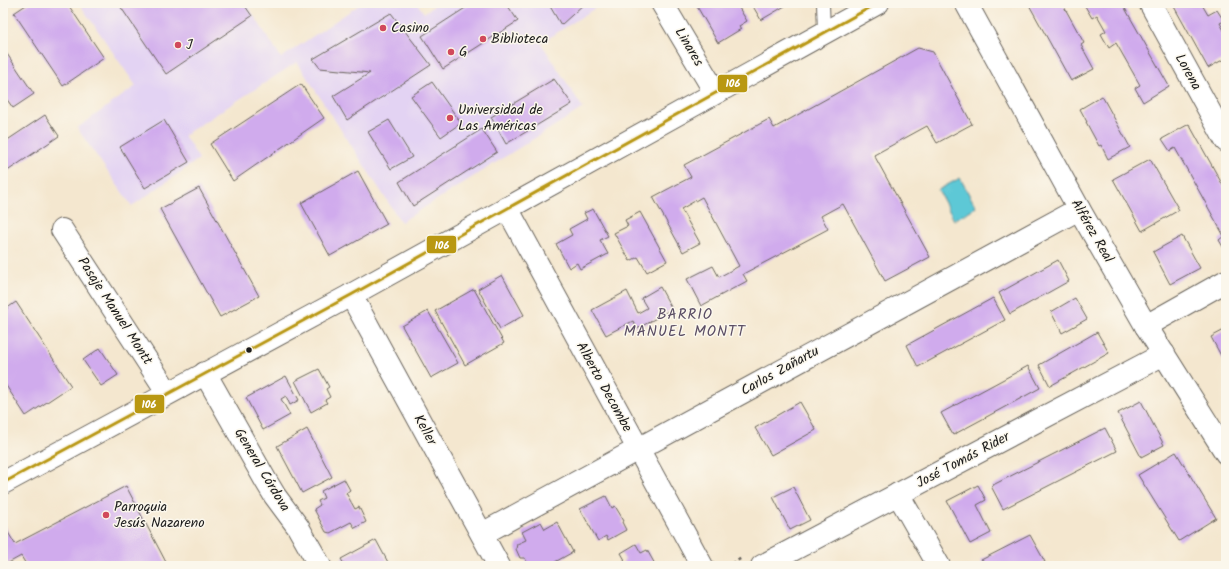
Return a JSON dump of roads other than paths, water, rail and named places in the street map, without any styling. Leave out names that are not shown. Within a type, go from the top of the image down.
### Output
[{"type":"street","name":"Linares","points":[[662,3],[715,92]]},
{"type":"street","points":[[3,483],[351,295],[878,3]]},
{"type":"street","name":"Alférez Real","points":[[966,3],[1079,209],[1146,326],[1226,453]]},
{"type":"street","name":"Lorena","points":[[1150,3],[1226,141]]},
{"type":"street","name":"Alberto Decombe","points":[[507,208],[702,566]]},
{"type":"street","name":"Carlos Zañartu","points":[[482,534],[1079,209]]},
{"type":"street","name":"Pasaje Manuel Montt","points":[[62,230],[168,393]]},
{"type":"street","points":[[1146,326],[1226,281]]},
{"type":"street","name":"Keller","points":[[351,295],[499,566]]},
{"type":"street","name":"José Tomás Rider","points":[[762,566],[1164,354]]},
{"type":"street","name":"General Córdova","points":[[205,373],[262,475],[275,496],[298,527],[320,566]]},
{"type":"street","points":[[898,494],[940,566]]},
{"type":"lane","points":[[823,3],[824,32]]},
{"type":"water","points":[[960,178],[976,207],[954,220],[938,190]]},
{"type":"place","name":"Casino","points":[[383,28]]},
{"type":"place","name":"Biblioteca","points":[[483,39]]},
{"type":"place","name":"J","points":[[178,45]]},
{"type":"place","name":"G","points":[[451,52]]},
{"type":"place","name":"Universidad de Las Américas","points":[[450,118]]},
{"type":"place","name":"Parroquia Jesús Nazareno","points":[[106,515]]},
{"type":"district","name":"BARRIO MANUEL MONTT","points":[[685,324]]}]
